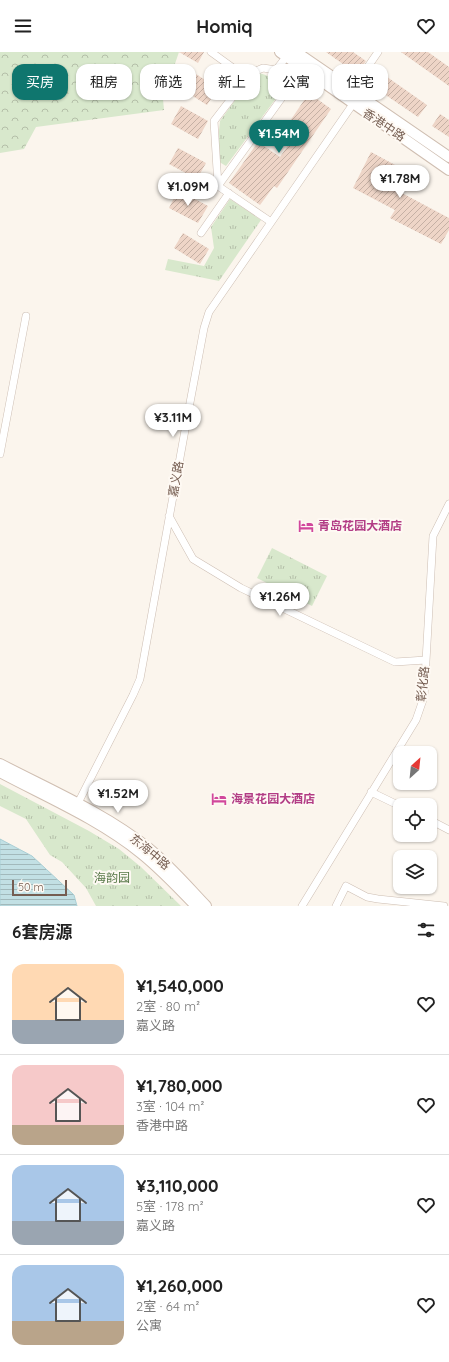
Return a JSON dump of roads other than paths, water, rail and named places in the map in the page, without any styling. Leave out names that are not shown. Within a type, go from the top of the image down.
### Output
[{"type":"main road","name":"香港中路","points":[[288,53],[332,78]]},
{"type":"main road","name":"香港中路","points":[[288,53],[353,104],[449,170]]},
{"type":"main road","name":"香港中路","points":[[366,100],[449,157]]},
{"type":"main road","name":"东海中路","points":[[0,764],[76,808],[140,852],[196,906]]},
{"type":"main road","name":"东海中路","points":[[0,772],[76,808],[112,823],[148,848],[206,906]]},
{"type":"street","points":[[211,52],[228,64]]},
{"type":"street","points":[[370,64],[378,52]]},
{"type":"street","points":[[280,64],[288,53]]},
{"type":"street","points":[[218,186],[214,121],[230,100]]},
{"type":"street","points":[[218,186],[280,100]]},
{"type":"street","points":[[353,100],[353,104]]},
{"type":"street","name":"嘉义路","points":[[76,808],[140,679],[169,516],[207,318],[216,300],[353,104]]},
{"type":"street","points":[[218,186],[271,222]]},
{"type":"street","points":[[201,233],[229,193]]},
{"type":"street","points":[[0,454],[26,316]]},
{"type":"street","name":"彰化路","points":[[302,906],[416,720],[424,697],[433,536],[449,504]]},
{"type":"street","points":[[169,516],[193,559],[241,588],[395,662],[426,660]]},
{"type":"street","points":[[371,792],[393,803]]},
{"type":"street","points":[[437,824],[449,830]]},
{"type":"street","points":[[336,906],[346,886],[366,897],[378,900],[444,906]]},
{"type":"water","points":[[0,839],[32,856],[74,895],[77,906],[0,906]]},
{"type":"place","name":"青岛花园大酒店","points":[[306,526]]},
{"type":"place","name":"海景花园大酒店","points":[[219,799]]},
{"type":"park label","name":"海韵园","points":[[112,878]]}]
